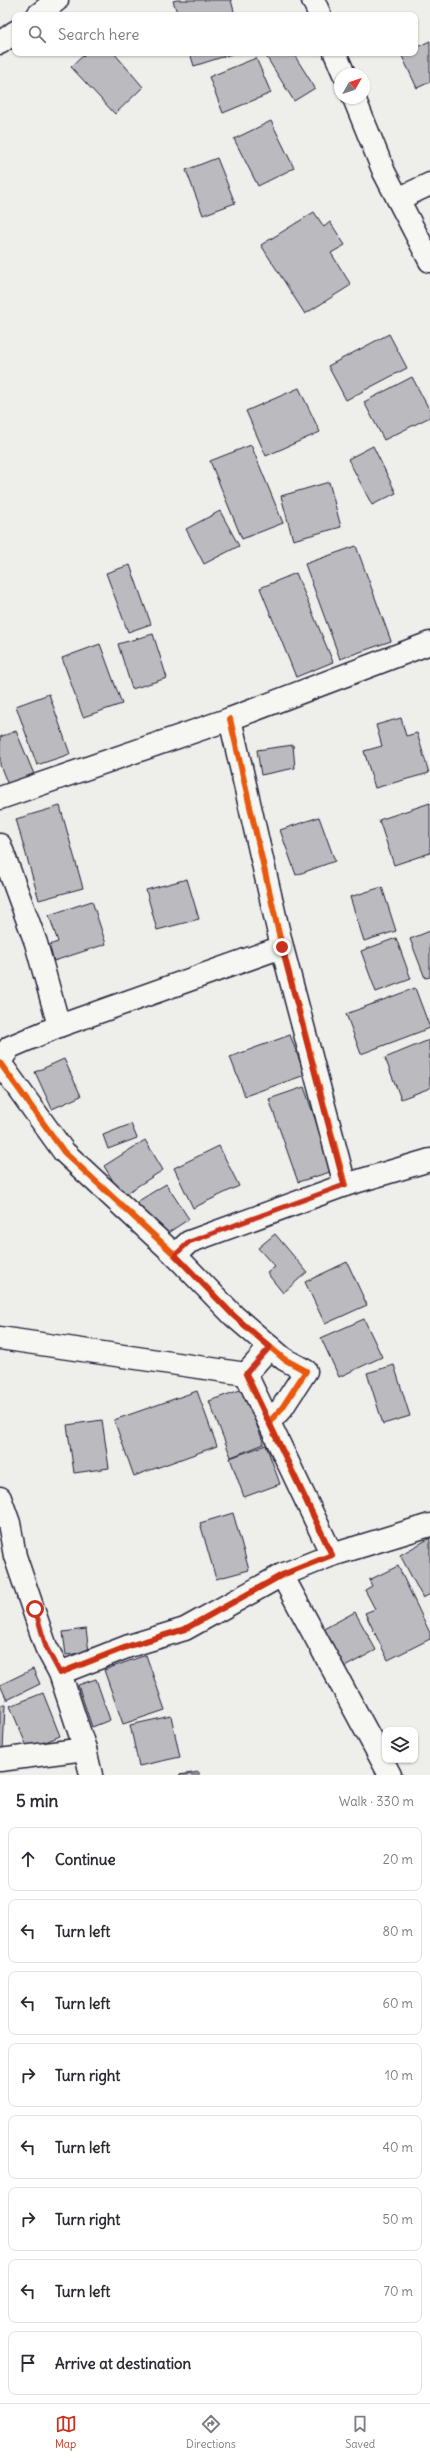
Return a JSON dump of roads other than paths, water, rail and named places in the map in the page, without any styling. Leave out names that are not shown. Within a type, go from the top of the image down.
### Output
[{"type":"street","points":[[314,0],[319,12]]},
{"type":"street","points":[[0,43],[12,34]]},
{"type":"street","points":[[336,56],[341,68]]},
{"type":"street","points":[[356,104],[384,172],[430,261]]},
{"type":"street","points":[[398,199],[430,184]]},
{"type":"street","points":[[0,798],[230,719],[430,643]]},
{"type":"street","points":[[230,719],[282,947],[344,1185]]},
{"type":"street","points":[[0,845],[36,943],[58,1026]]},
{"type":"street","points":[[269,1422],[287,1402],[306,1371],[284,1359],[234,1316],[175,1255],[64,1152],[0,1062],[10,1047],[58,1026],[282,947]]},
{"type":"street","points":[[175,1255],[189,1242],[344,1185],[430,1160]]},
{"type":"street","points":[[0,1338],[246,1374]]},
{"type":"street","points":[[246,1374],[270,1347]]},
{"type":"street","points":[[246,1374],[332,1555]]},
{"type":"street","points":[[0,1498],[9,1523],[15,1556],[35,1609],[46,1647],[60,1673],[85,1749],[91,1775]]},
{"type":"street","points":[[60,1673],[129,1646],[185,1629],[282,1575],[332,1555],[430,1525]]},
{"type":"street","points":[[282,1575],[390,1775]]},
{"type":"street","points":[[0,1760],[85,1749]]}]
